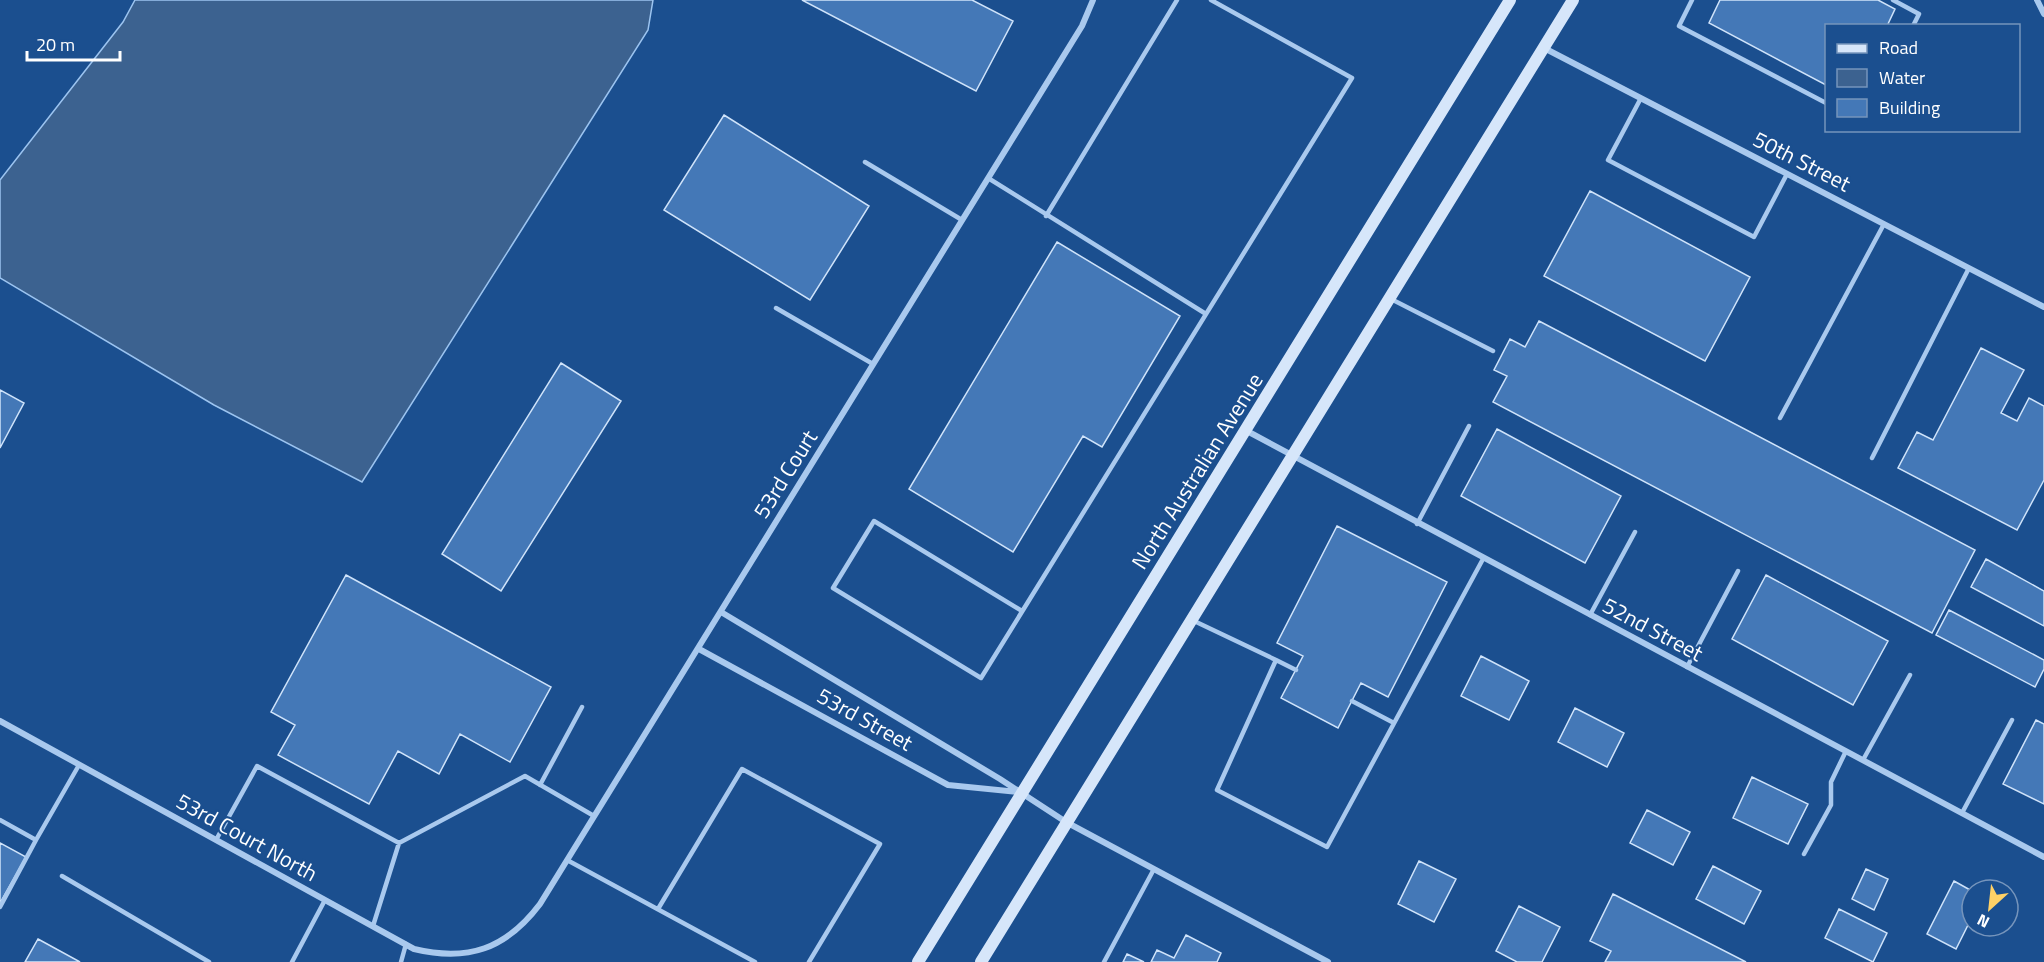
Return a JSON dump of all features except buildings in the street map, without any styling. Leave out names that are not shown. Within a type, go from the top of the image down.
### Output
[{"type":"main road","name":"North Australian Avenue","points":[[918,962],[1247,431],[1510,0]]},
{"type":"main road","points":[[981,962],[1573,0]]},
{"type":"street","name":"53rd Court","points":[[485,948],[507,938],[526,923],[567,860],[1082,26],[1093,0]]},
{"type":"street","points":[[2037,0],[2044,14]]},
{"type":"street","name":"50th Street","points":[[1544,48],[2044,307]]},
{"type":"street","name":"52nd Street","points":[[1247,431],[1417,524],[2044,857]]},
{"type":"street","name":"53rd Street","points":[[721,612],[1023,792],[1066,822],[1328,962]]},
{"type":"street","name":"53rd Street","points":[[699,649],[948,785],[1023,792]]},
{"type":"street","name":"53rd Court North","points":[[0,721],[406,944],[437,954],[461,954],[485,948]]},
{"type":"lane","points":[[1046,216],[1177,0]]},
{"type":"lane","points":[[1022,610],[874,521],[833,588],[981,678],[1352,78],[1211,0]]},
{"type":"lane","points":[[1692,0],[1679,26],[1825,102]]},
{"type":"lane","points":[[1893,0],[1919,14],[1914,24]]},
{"type":"lane","points":[[1641,98],[1608,160],[1754,237],[1787,174]]},
{"type":"lane","points":[[865,162],[962,220]]},
{"type":"lane","points":[[988,178],[1206,314]]},
{"type":"lane","points":[[1780,418],[1884,224]]},
{"type":"lane","points":[[1872,458],[1969,268]]},
{"type":"lane","points":[[1390,298],[1493,351]]},
{"type":"lane","points":[[776,308],[873,364]]},
{"type":"lane","points":[[1417,524],[1469,426]]},
{"type":"lane","points":[[1590,615],[1635,532]]},
{"type":"lane","points":[[1276,660],[1217,790],[1327,847],[1483,559]]},
{"type":"lane","points":[[1687,667],[1738,571]]},
{"type":"lane","points":[[1192,620],[1296,670]]},
{"type":"lane","points":[[1863,760],[1910,675]]},
{"type":"lane","points":[[1352,701],[1394,723]]},
{"type":"lane","points":[[540,785],[582,707]]},
{"type":"lane","points":[[1962,813],[2012,720]]},
{"type":"lane","points":[[1804,854],[1831,805],[1831,782],[1846,751]]},
{"type":"lane","points":[[0,907],[79,765]]},
{"type":"lane","points":[[216,840],[257,766],[399,843]]},
{"type":"lane","points":[[658,909],[742,769],[880,844],[809,962]]},
{"type":"lane","points":[[373,926],[399,843],[525,776],[594,816]]},
{"type":"lane","points":[[0,820],[36,840]]},
{"type":"lane","points":[[567,860],[755,962]]},
{"type":"lane","points":[[1104,962],[1154,869]]},
{"type":"lane","points":[[62,876],[209,962]]},
{"type":"lane","points":[[292,962],[325,900]]},
{"type":"lane","points":[[401,962],[406,944]]},
{"type":"water","points":[[135,0],[653,0],[648,30],[362,482],[214,405],[0,278],[0,180],[123,22]]}]
